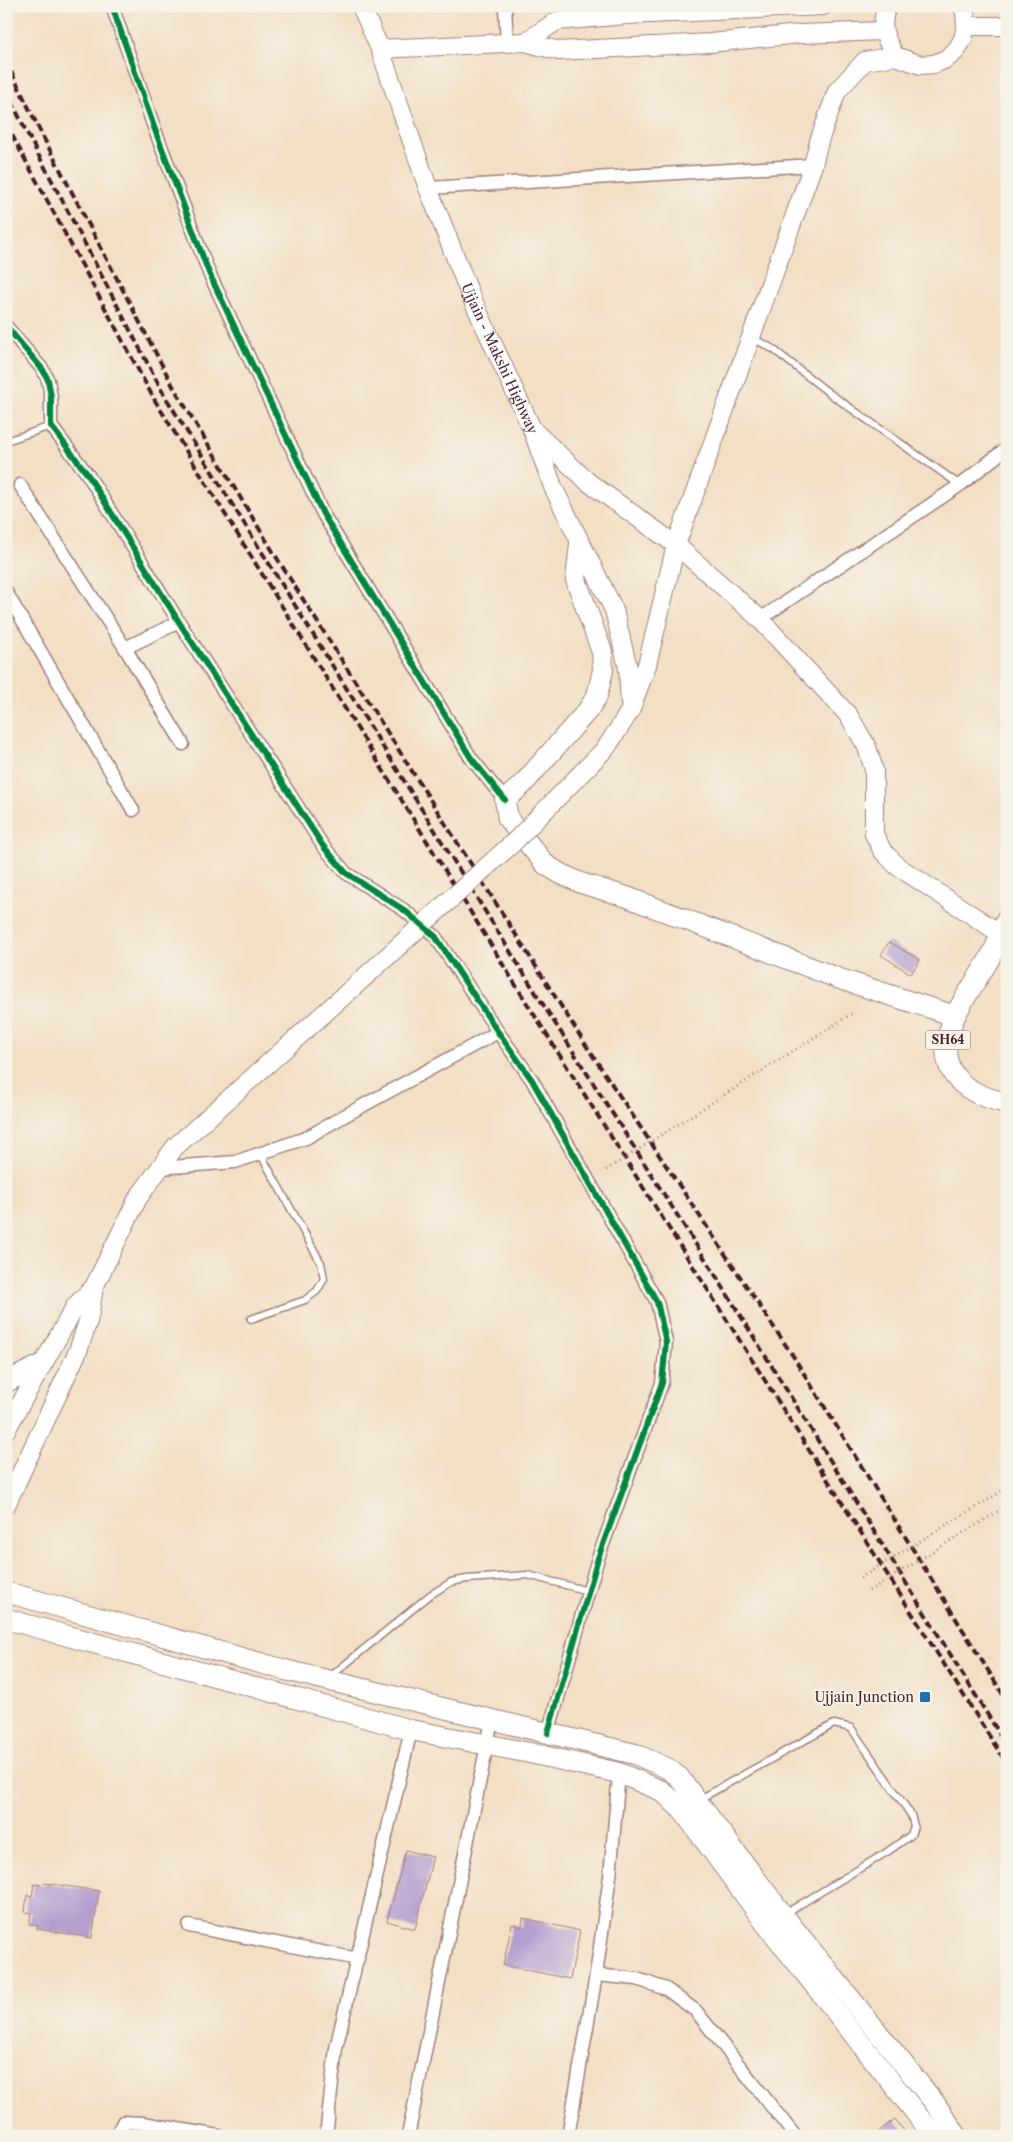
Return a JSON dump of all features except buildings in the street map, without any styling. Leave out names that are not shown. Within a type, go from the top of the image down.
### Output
[{"type":"main road","points":[[580,544],[576,580],[602,652],[603,670],[597,696],[588,710],[530,777],[505,800],[508,819],[546,866],[561,874],[627,896],[840,979],[955,1016]]},
{"type":"main road","name":"SH64","points":[[1003,936],[955,1016],[946,1045],[947,1061],[953,1076],[968,1089],[992,1100],[1007,1103]]},
{"type":"main road","points":[[6,1382],[41,1365]]},
{"type":"main road","points":[[6,1592],[326,1680],[635,1754],[652,1760],[679,1777],[690,1806],[934,2136]]},
{"type":"main road","points":[[6,1619],[411,1730],[487,1744],[619,1773],[662,1791],[690,1806]]},
{"type":"main road","points":[[774,1919],[934,2102],[951,2128]]},
{"type":"street","points":[[112,6],[208,273],[323,514],[471,758],[505,800]]},
{"type":"street","name":"Ujjain - Makshi Highway","points":[[361,6],[380,49],[428,188],[470,294],[532,429],[553,487],[614,610],[628,668],[630,711]]},
{"type":"street","points":[[505,6],[516,43]]},
{"type":"street","points":[[516,43],[557,21],[707,9],[824,6]]},
{"type":"street","points":[[887,6],[882,18],[884,31],[895,56]]},
{"type":"street","points":[[6,1505],[78,1351],[89,1318],[94,1287],[138,1198],[158,1168],[175,1147],[514,842],[606,748],[630,711],[647,665],[676,544],[838,91],[864,60],[895,56],[921,65],[934,64],[946,59],[956,51],[963,39],[966,26],[965,12],[962,6]]},
{"type":"street","points":[[966,26],[1007,26]]},
{"type":"street","points":[[380,49],[516,43],[559,51],[710,43],[800,34],[884,31]]},
{"type":"street","points":[[428,188],[813,164]]},
{"type":"street","points":[[6,326],[43,370],[48,380],[51,397],[51,426],[88,475],[179,622],[323,846],[346,873],[404,910],[435,936],[532,1080],[656,1302],[666,1342],[662,1383],[598,1558],[548,1733]]},
{"type":"street","points":[[532,429],[588,482],[676,544],[760,619],[849,716],[867,747],[874,770],[874,834],[882,850],[897,866],[1003,936]]},
{"type":"street","points":[[760,619],[960,485],[1007,448]]},
{"type":"street","points":[[20,484],[125,648],[183,744]]},
{"type":"street","points":[[6,592],[133,810]]},
{"type":"street","points":[[125,648],[179,622]]},
{"type":"street","points":[[158,1168],[235,1162],[306,1138],[498,1032]]},
{"type":"street","points":[[6,1430],[76,1304],[94,1287]]},
{"type":"street","points":[[408,2136],[492,1720]]},
{"type":"street","points":[[326,2136],[336,2048],[411,1730]]},
{"type":"street","points":[[568,2136],[596,1975],[610,1876],[619,1773]]},
{"type":"street","points":[[189,1926],[358,1958]]},
{"type":"street","points":[[596,1975],[637,1979],[666,1989],[696,2012],[795,2136]]},
{"type":"street","points":[[117,2136],[123,2122],[219,2136]]},
{"type":"street","points":[[934,2136],[951,2128]]},
{"type":"lane","points":[[751,336],[960,485]]},
{"type":"lane","points":[[6,441],[51,426]]},
{"type":"lane","points":[[251,1319],[305,1300],[317,1291],[324,1279],[321,1263],[260,1155]]},
{"type":"lane","points":[[326,1680],[430,1595],[451,1582],[467,1578],[528,1575],[588,1591]]},
{"type":"lane","points":[[690,1806],[834,1724],[851,1728],[911,1815],[914,1826],[911,1835],[887,1852],[774,1919]]},
{"type":"path","points":[[606,1170],[853,1013]]},
{"type":"path","points":[[860,1578],[1007,1488]]},
{"type":"path","points":[[870,1591],[1007,1506]]},
{"type":"railway","points":[[6,61],[40,131],[174,388],[280,563],[589,1050],[793,1356],[1007,1701]]},
{"type":"railway","points":[[6,90],[163,393],[539,998],[716,1276],[1007,1746]]},
{"type":"railway","points":[[6,124],[154,399],[528,1005],[1007,1764]]},
{"type":"cycle path","points":[[112,6],[155,130],[209,273],[323,514],[471,758],[505,800]]},
{"type":"cycle path","points":[[6,326],[43,370],[48,380],[51,397],[51,426],[88,475],[179,622],[323,846],[346,873],[404,910],[435,936],[532,1080],[657,1302],[666,1342],[662,1383],[598,1558],[548,1733]]},
{"type":"place","name":"Ujjain Junction","points":[[925,1697]]}]
